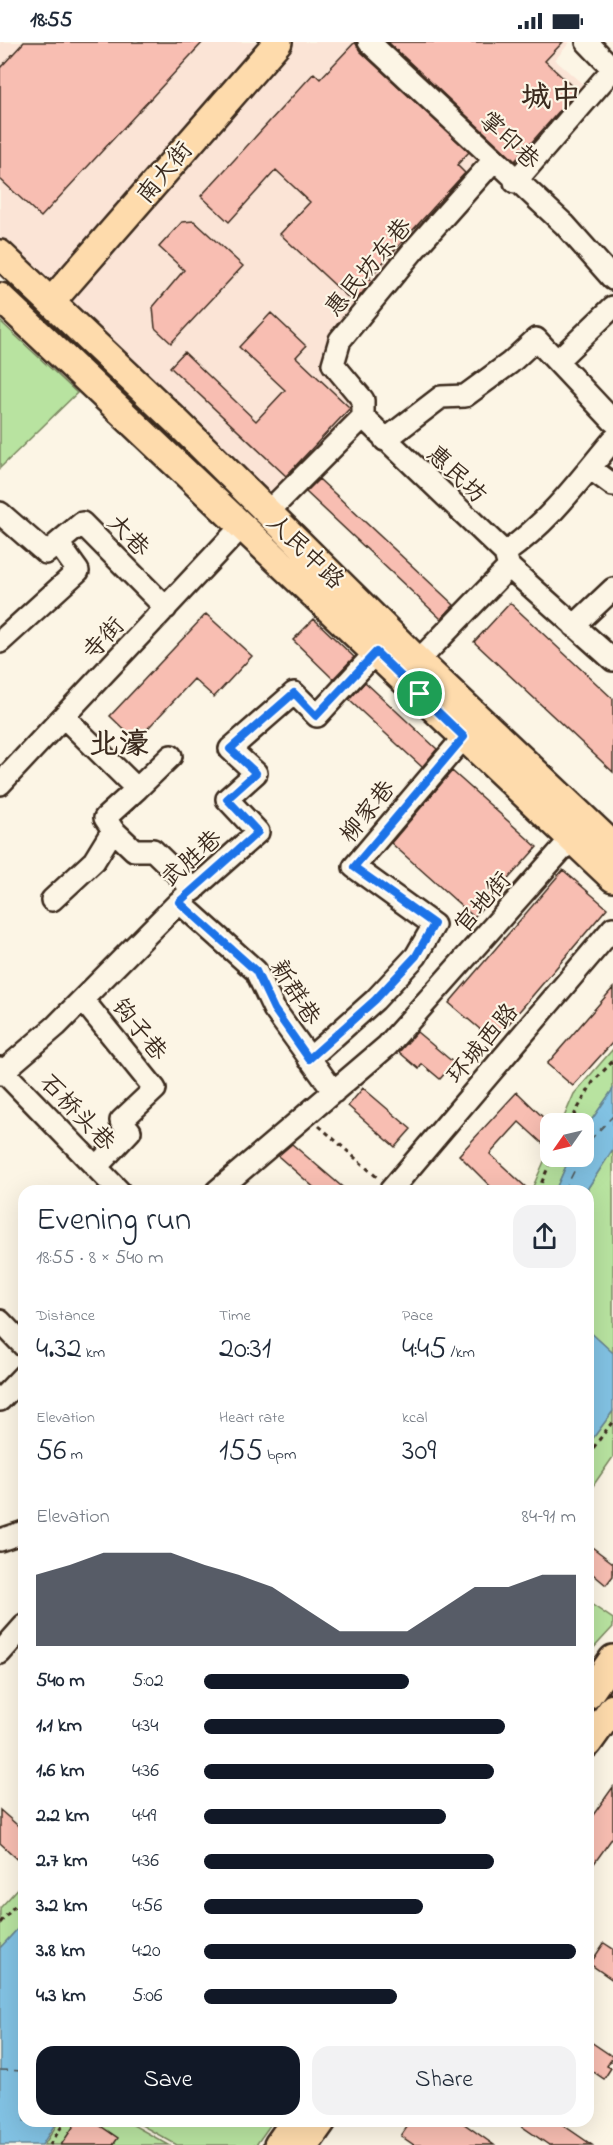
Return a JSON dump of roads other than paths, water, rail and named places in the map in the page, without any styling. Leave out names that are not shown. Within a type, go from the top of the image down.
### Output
[{"type":"main road","name":"南大街","points":[[51,302],[278,42]]},
{"type":"main road","name":"人民中路","points":[[0,254],[418,661],[613,846]]},
{"type":"main road","name":"人民中路","points":[[0,297],[613,878]]},
{"type":"main road","points":[[594,1686],[613,1659]]},
{"type":"main road","points":[[594,1735],[613,1708]]},
{"type":"main road","points":[[278,2145],[291,2127]]},
{"type":"main road","points":[[305,2145],[318,2127]]},
{"type":"street","name":"掌印巷","points":[[369,42],[515,182],[565,225],[613,279]]},
{"type":"street","points":[[515,182],[613,69],[587,42]]},
{"type":"street","name":"惠民坊东巷","points":[[363,417],[363,400],[333,364],[340,340],[413,251],[494,160]]},
{"type":"street","points":[[557,361],[613,307]]},
{"type":"street","points":[[385,440],[441,397],[465,396],[510,363],[536,339],[613,420]]},
{"type":"street","points":[[267,513],[363,417]]},
{"type":"street","name":"惠民坊","points":[[363,417],[574,626],[613,660]]},
{"type":"street","points":[[418,661],[507,560],[561,504],[613,440]]},
{"type":"street","points":[[590,468],[613,485]]},
{"type":"street","points":[[0,513],[46,553],[58,543],[78,571],[0,642]]},
{"type":"street","name":"大巷","points":[[58,543],[82,523],[166,608]]},
{"type":"street","name":"寺街","points":[[4,771],[64,717],[243,525]]},
{"type":"street","points":[[574,626],[613,589]]},
{"type":"street","name":"武胜巷","points":[[1,1071],[83,1000],[187,896],[258,832],[227,799],[256,773],[230,749],[294,693],[316,716],[376,652]]},
{"type":"street","points":[[64,717],[137,789]]},
{"type":"street","name":"柳家巷","points":[[309,1059],[375,1000],[416,956],[434,924],[354,867],[464,737]]},
{"type":"street","points":[[52,900],[65,886],[83,874],[112,830],[105,818],[171,756]]},
{"type":"street","name":"新群巷","points":[[112,830],[134,850],[153,850],[161,856],[187,896],[256,971],[274,1009],[334,1092]]},
{"type":"street","name":"官地街","points":[[224,1185],[387,1046],[571,839]]},
{"type":"street","name":"环城西路","points":[[395,1185],[613,928]]},
{"type":"street","name":"钩子巷","points":[[83,1000],[155,1089],[121,1121],[130,1131],[96,1167]]},
{"type":"street","name":"石桥头巷","points":[[1,1071],[113,1185]]},
{"type":"street","points":[[0,1321],[18,1340]]},
{"type":"street","points":[[0,1400],[18,1381]]},
{"type":"street","points":[[0,1540],[18,1534]]},
{"type":"street","points":[[0,1653],[18,1633]]},
{"type":"water","points":[[613,1089],[613,1149],[590,1185],[558,1185],[566,1167],[594,1167],[594,1117]]},
{"type":"water","points":[[594,1336],[613,1353],[613,1411],[594,1437]]},
{"type":"water","points":[[18,1928],[18,2127],[53,2127],[42,2145],[0,2145],[0,1948]]},
{"type":"district","name":"城中","points":[[551,96]]},
{"type":"district","name":"北濠","points":[[119,743]]}]
